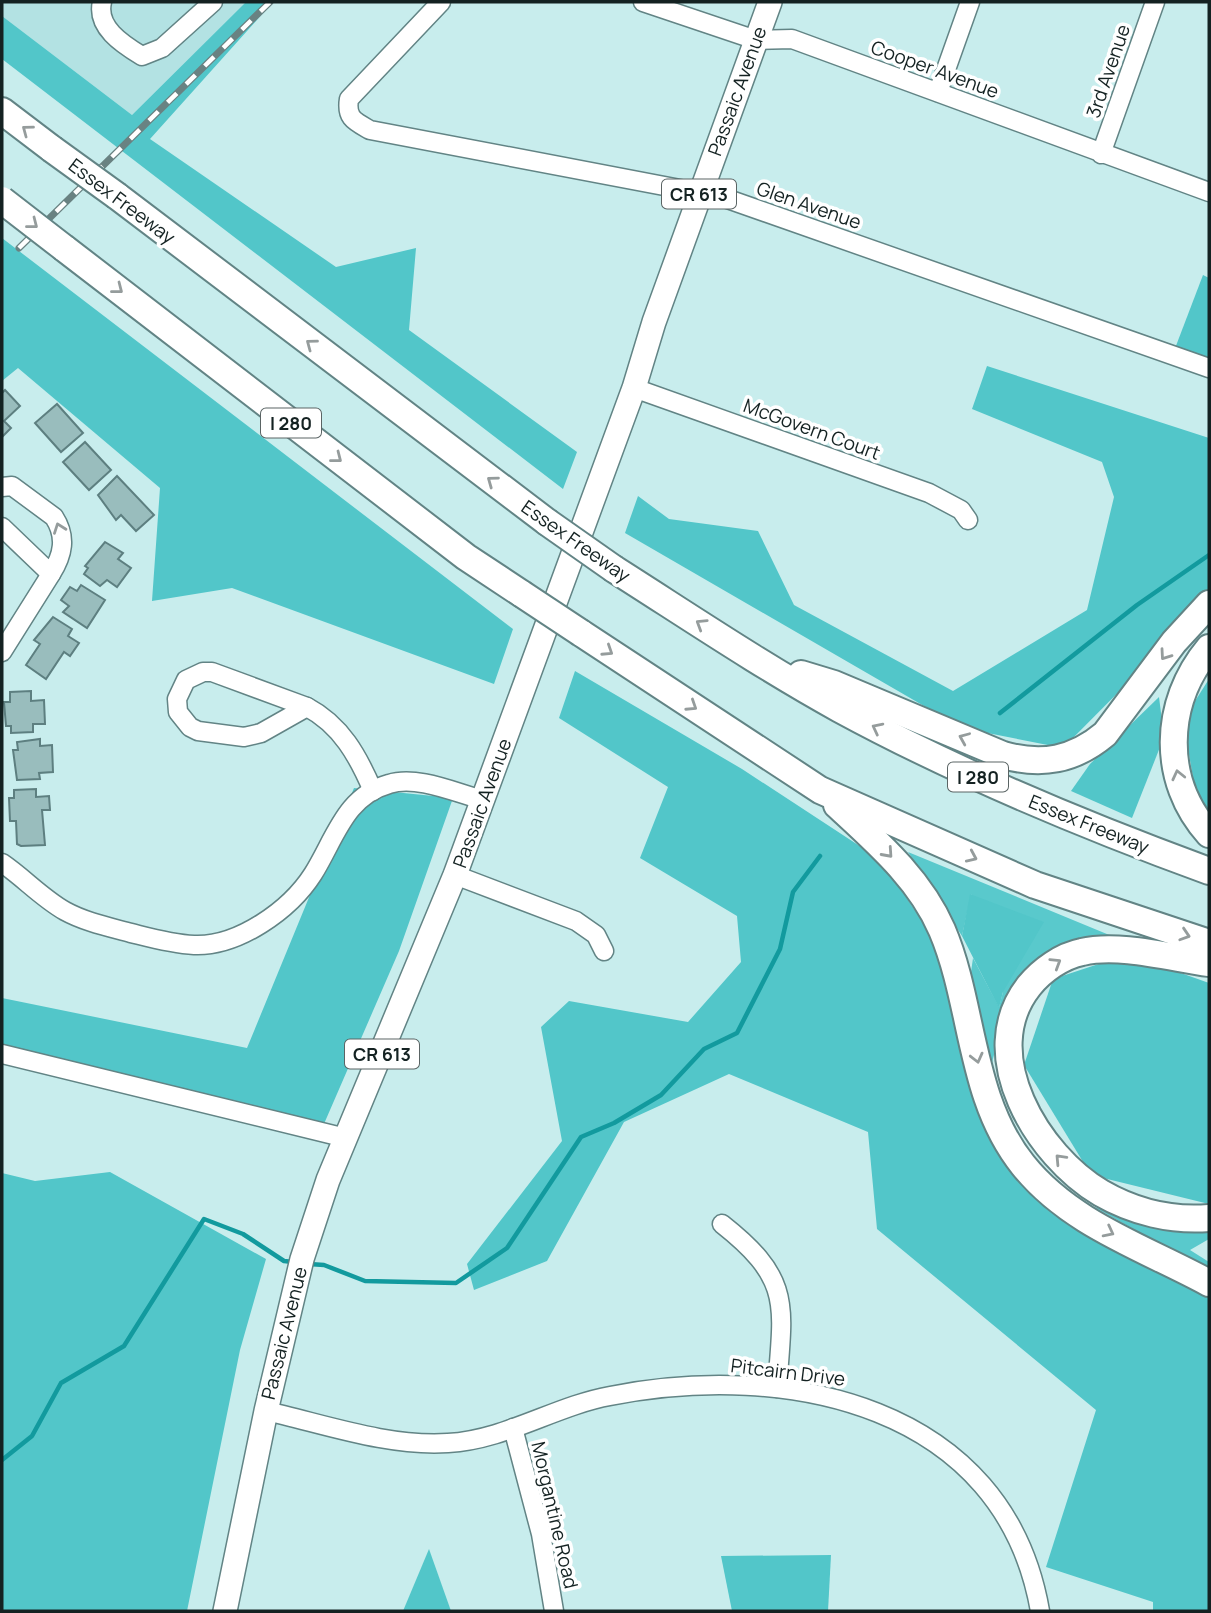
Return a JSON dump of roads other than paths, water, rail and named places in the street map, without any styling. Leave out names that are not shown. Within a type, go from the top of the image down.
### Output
[{"type":"highway","name":"Essex Freeway","points":[[2,111],[547,522],[614,569],[758,661],[839,708],[1001,788],[1117,837],[1209,871]]},
{"type":"highway","name":"I 280","points":[[2,200],[466,557],[820,790],[1035,885],[1209,943]]},
{"type":"highway","points":[[758,661],[834,684],[1003,755],[1024,761],[1061,759],[1091,745],[1105,734],[1180,635],[1209,604]]},
{"type":"highway","points":[[1209,649],[1183,690],[1173,727],[1175,767],[1180,786],[1188,804],[1209,834]]},
{"type":"highway","points":[[820,790],[881,845],[917,887],[936,918],[950,951],[991,1106],[1022,1164],[1052,1195],[1091,1223],[1209,1283]]},
{"type":"highway","points":[[1209,963],[1108,949],[1084,951],[1066,957],[1033,981],[1021,996],[1010,1029],[1009,1045],[1011,1066],[1023,1103],[1042,1138],[1067,1167],[1100,1192],[1141,1210],[1162,1216],[1209,1217]]},
{"type":"main road","name":"Passaic Avenue","points":[[225,1611],[266,1411],[301,1266],[328,1180],[455,875],[634,388],[654,322],[770,2]]},
{"type":"street","points":[[102,2],[99,12],[107,29],[124,46],[142,56],[162,48],[213,2]]},
{"type":"street","name":"Glen Avenue","points":[[441,2],[349,99],[347,111],[351,120],[370,130],[723,197],[1209,368]]},
{"type":"street","name":"Cooper Avenue","points":[[643,2],[756,40],[792,40],[1209,192]]},
{"type":"street","points":[[938,92],[970,2]]},
{"type":"street","name":"3rd Avenue","points":[[1101,154],[1155,2]]},
{"type":"street","name":"McGovern Court","points":[[634,388],[929,493],[961,510],[968,520]]},
{"type":"street","points":[[2,487],[12,486],[54,517],[59,524],[63,550],[2,652]]},
{"type":"street","points":[[2,527],[51,574]]},
{"type":"street","points":[[307,707],[261,733],[244,737],[198,731],[190,727],[178,712],[177,699],[186,680],[203,672],[212,672],[307,707],[337,729],[358,756],[373,791]]},
{"type":"street","points":[[2,863],[67,912],[106,927],[195,945],[227,940],[258,925],[282,908],[318,866],[345,815],[357,801],[373,791],[390,783],[410,782],[483,800]]},
{"type":"street","points":[[455,875],[576,921],[596,934],[604,951]]},
{"type":"street","points":[[2,1054],[346,1139]]},
{"type":"street","points":[[722,1224],[760,1258],[781,1298],[777,1388]]},
{"type":"street","name":"Pitcairn Drive","points":[[266,1411],[413,1443],[449,1444],[513,1428],[582,1403],[657,1387],[709,1384],[777,1388],[830,1396],[883,1413],[932,1440],[974,1476],[1007,1521],[1030,1572],[1040,1611]]},
{"type":"street","name":"Morgantine Road","points":[[513,1428],[541,1534],[554,1611]]},
{"type":"waterway","points":[[1000,713],[1137,605],[1209,555]]},
{"type":"waterway","points":[[309,1264],[324,1265],[365,1281],[456,1283],[507,1248],[581,1137],[614,1123],[661,1095],[704,1049],[737,1033],[780,949],[793,892],[820,856]]},
{"type":"waterway","points":[[2,1460],[32,1436],[61,1383],[124,1346],[204,1219],[243,1234],[284,1261],[293,1262]]},
{"type":"railway","points":[[19,248],[270,2]]}]
